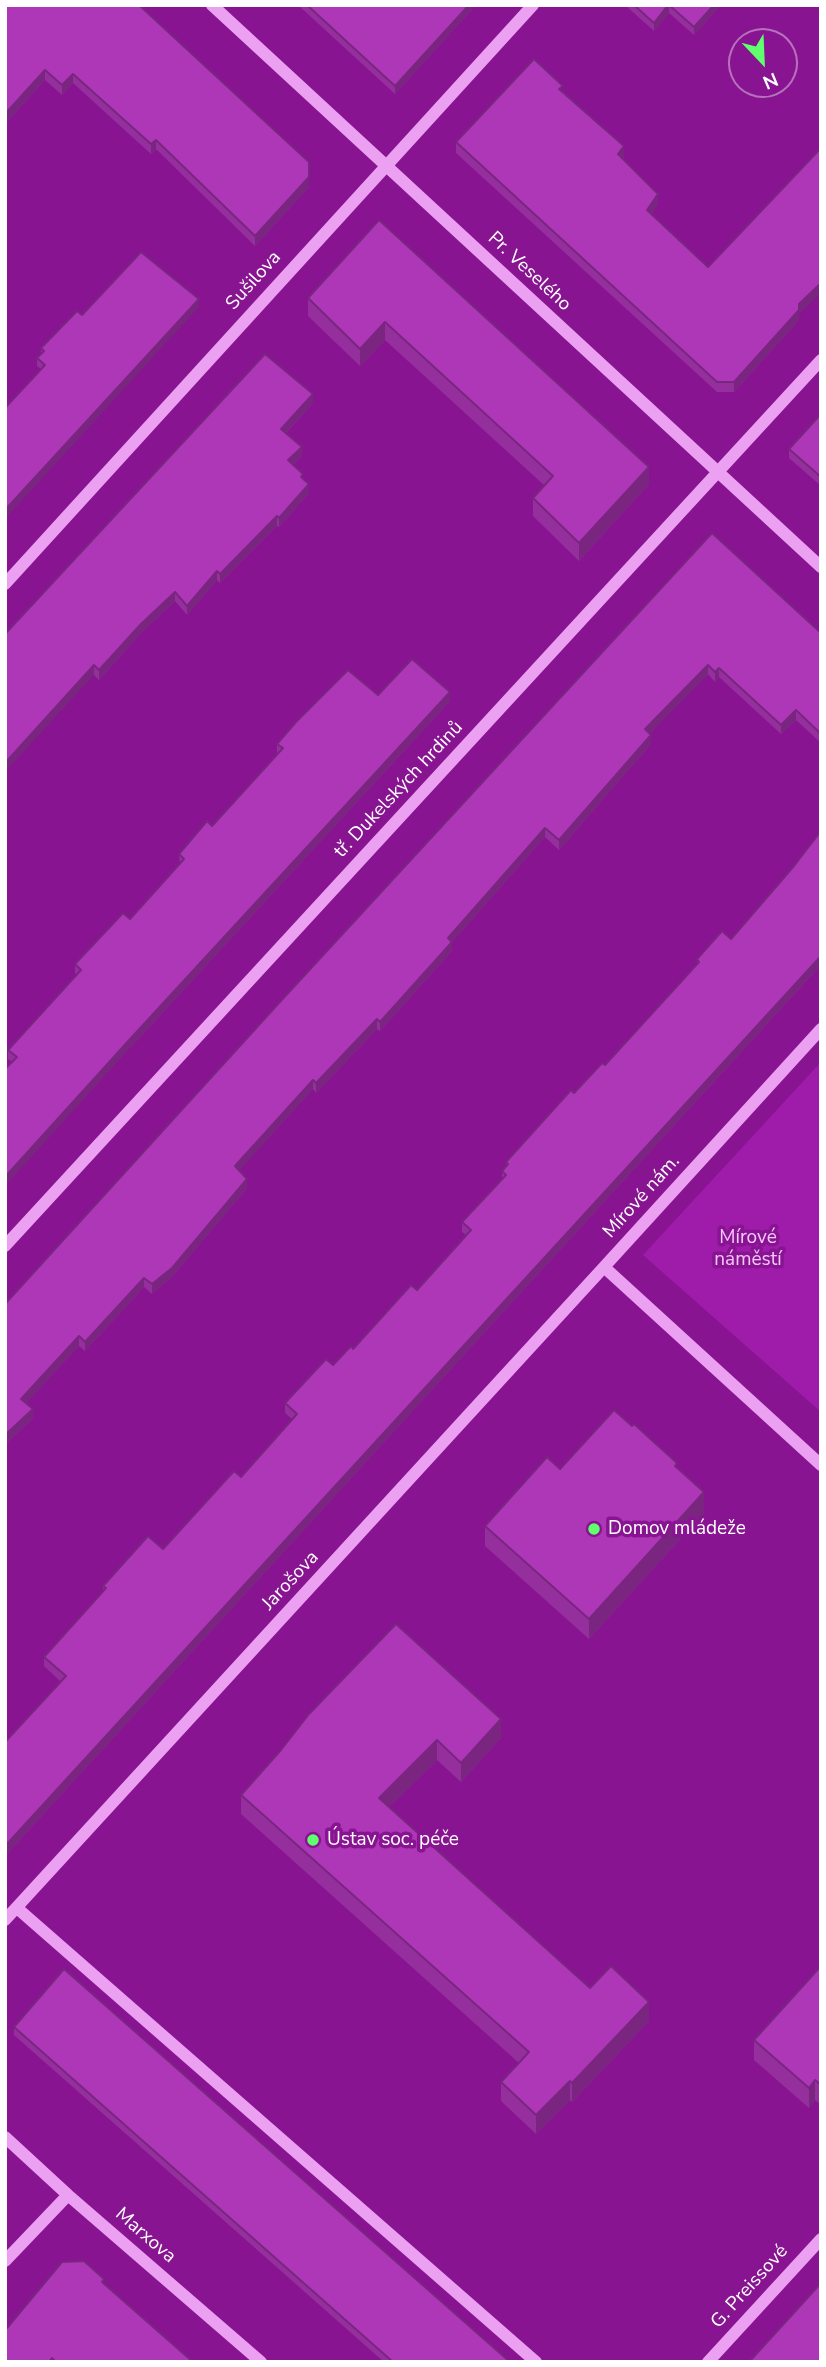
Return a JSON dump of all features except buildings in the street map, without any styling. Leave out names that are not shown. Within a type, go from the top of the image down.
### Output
[{"type":"street","name":"Pr. Veselého","points":[[212,5],[821,567]]},
{"type":"street","name":"Sušilova","points":[[5,584],[533,5]]},
{"type":"street","name":"tř. Dukelských hrdinů","points":[[5,1246],[821,360]]},
{"type":"street","name":"Mírové nám.","points":[[821,1029],[604,1267],[821,1465]]},
{"type":"street","name":"Jarošova","points":[[5,1920],[604,1267]]},
{"type":"street","points":[[17,1908],[536,2362]]},
{"type":"street","name":"Marxova","points":[[5,2137],[261,2362]]},
{"type":"street","points":[[5,2261],[68,2195]]},
{"type":"street","name":"G. Preissové","points":[[708,2362],[821,2239]]},
{"type":"green space","name":"Mírové náměstí","points":[[821,1062],[821,1412],[643,1255]]},
{"type":"place","name":"Domov mládeže","points":[[594,1529]]},
{"type":"place","name":"Ústav soc. péče","points":[[313,1840]]}]
